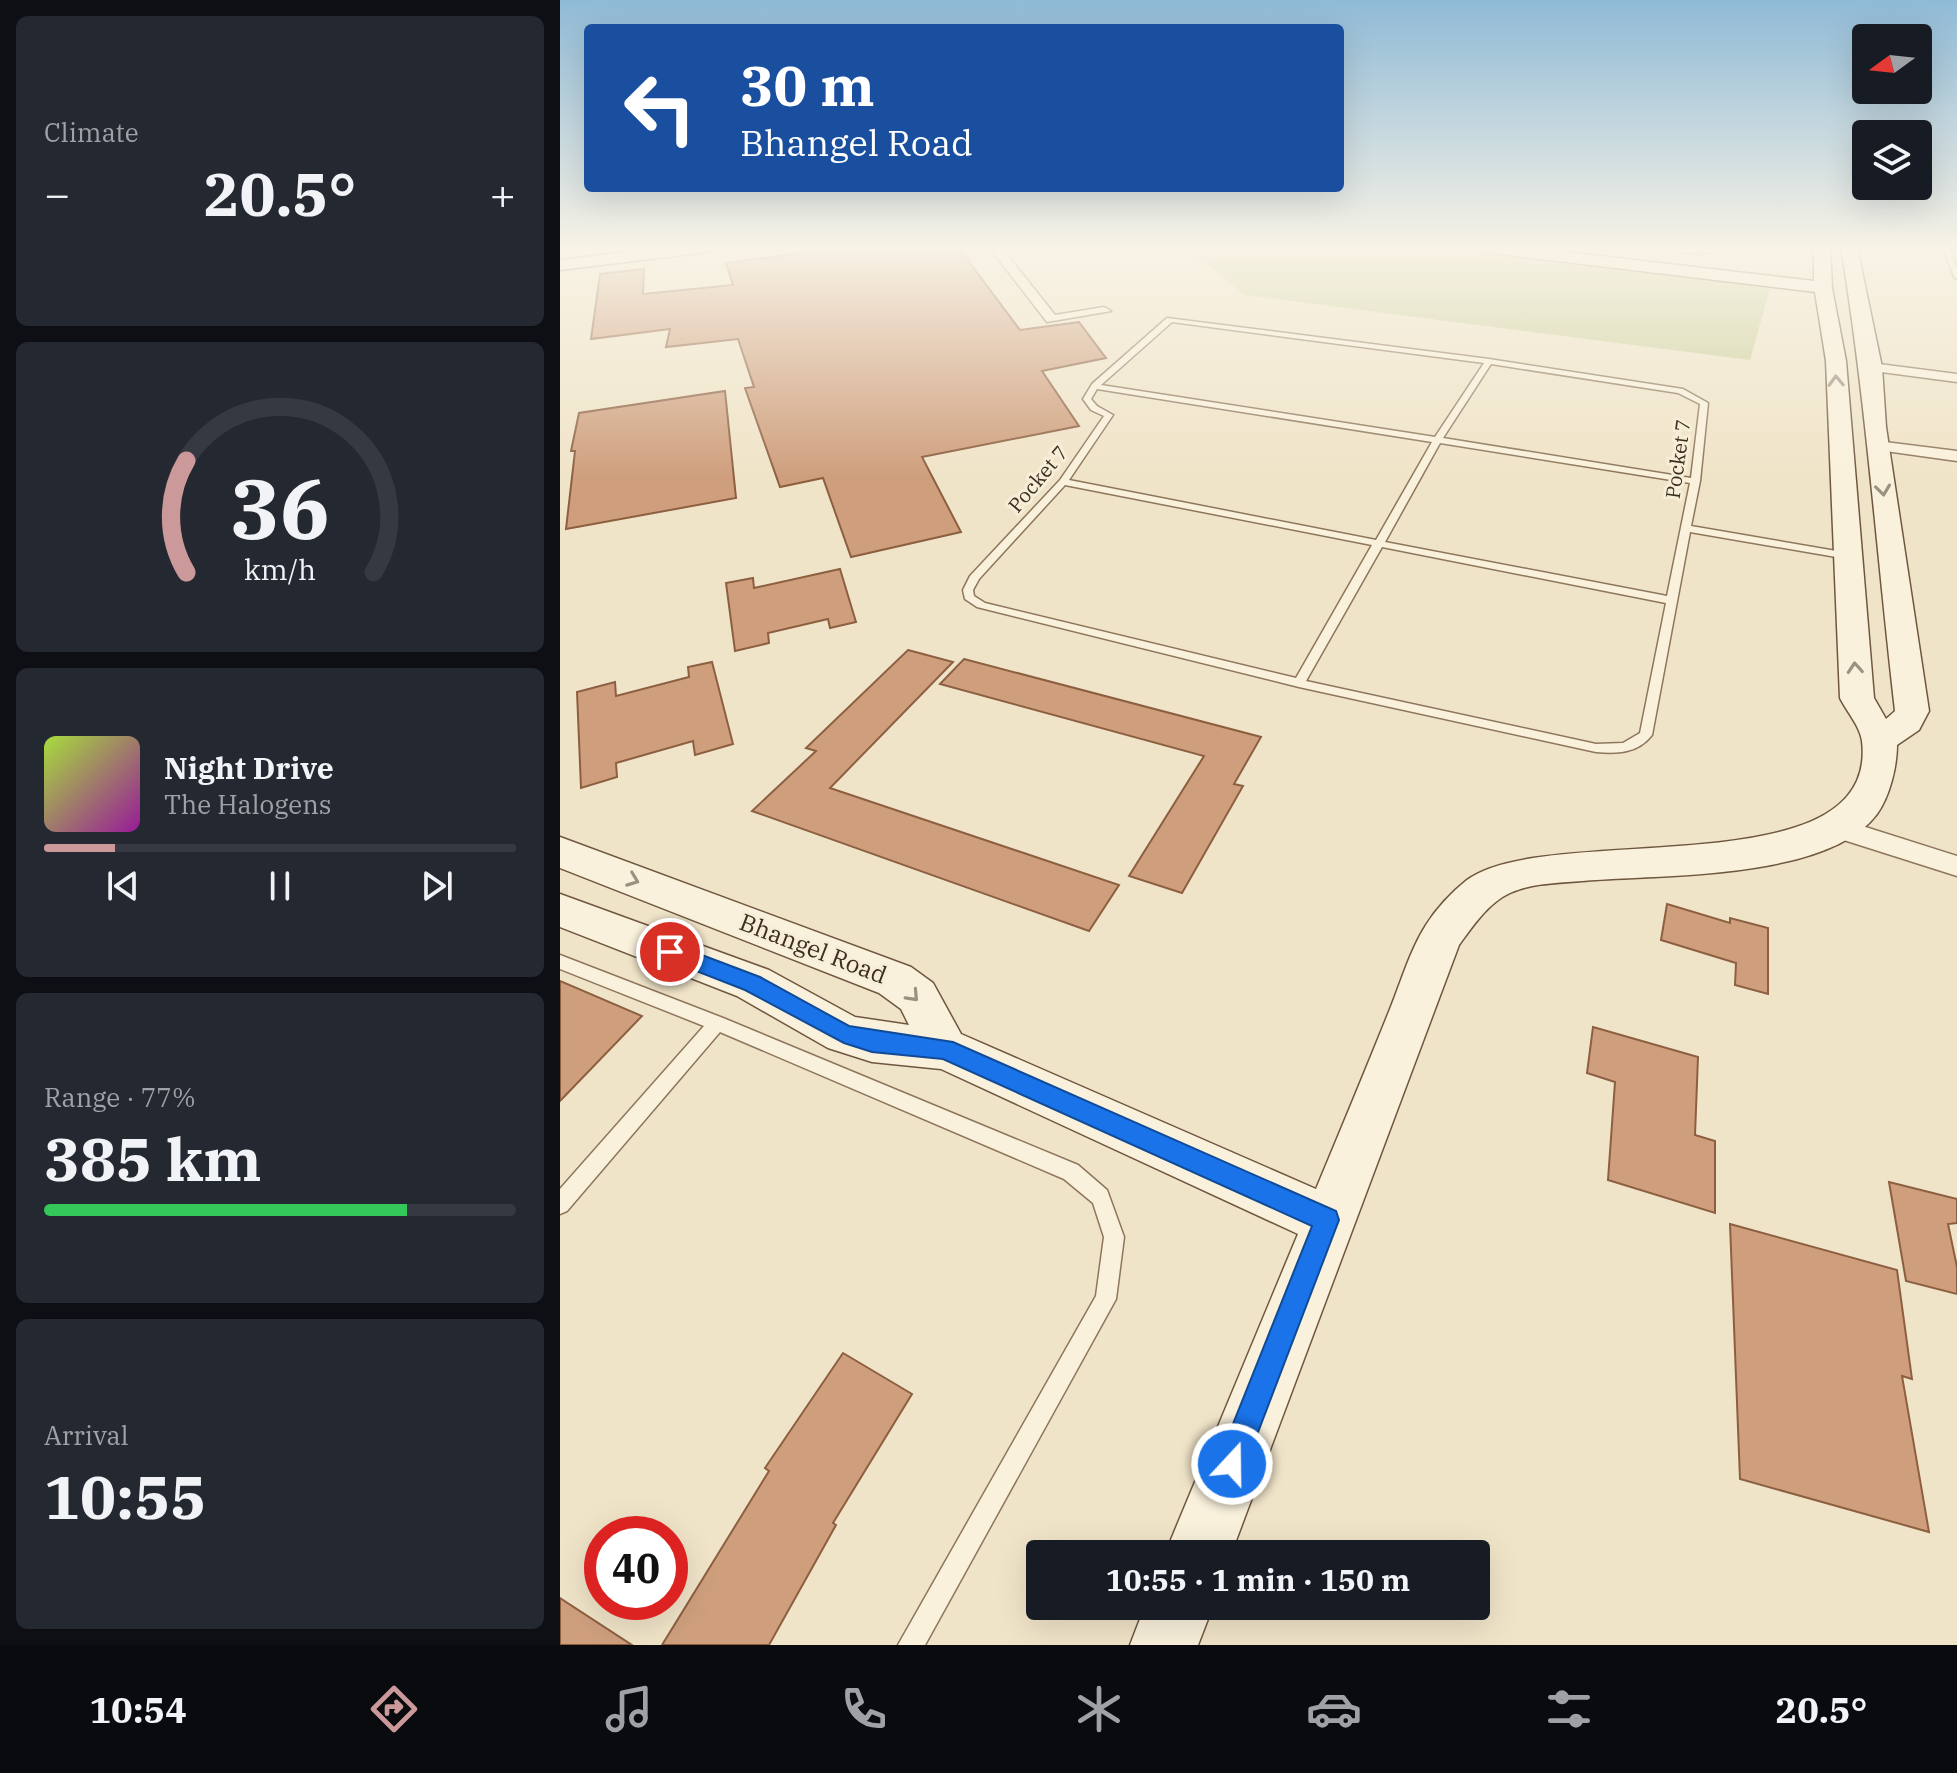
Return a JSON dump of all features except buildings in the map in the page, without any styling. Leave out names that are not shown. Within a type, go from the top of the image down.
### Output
[{"type":"street","points":[[1203,1540],[1441,937],[1472,897],[1502,879],[1540,869],[1730,857],[1782,848],[1837,828],[1864,810],[1876,784],[1879,740],[1857,698],[1830,324]]},
{"type":"street","points":[[1864,324],[1870,357],[1875,436],[1912,711],[1907,722],[1879,740]]},
{"type":"street","points":[[1833,344],[1870,357],[1957,378]]},
{"type":"street","points":[[1838,421],[1875,436],[1957,456]]},
{"type":"street","points":[[1837,828],[1957,866]]},
{"type":"street","name":"Bhangel Road","points":[[560,852],[895,980],[917,996],[945,1049]]},
{"type":"street","points":[[560,910],[753,983],[844,1034],[872,1042],[945,1049],[1327,1220]]},
{"type":"street","points":[[753,983],[793,941]]},
{"type":"street","points":[[1164,1645],[1174,1620]]},
{"type":"lane","name":"Pocket 7","points":[[1162,324],[1095,386],[1087,399],[1094,408],[1109,415],[1063,482],[974,578],[968,590],[969,597],[981,605],[1299,683],[1596,748],[1622,749],[1636,745],[1646,735],[1669,600],[1695,481],[1704,403],[1695,397],[1489,361],[1209,324]]},
{"type":"lane","points":[[1299,683],[1438,439],[1489,361]]},
{"type":"lane","points":[[1095,386],[1695,481]]},
{"type":"lane","points":[[1063,482],[1669,600]]},
{"type":"lane","points":[[1685,528],[1848,556]]},
{"type":"lane","points":[[560,962],[717,1023],[1071,1172],[1100,1197],[1114,1237],[1106,1299],[911,1645]]},
{"type":"lane","points":[[560,1204],[717,1023]]},
{"type":"green space","points":[[1468,324],[1760,324],[1750,360]]},
{"type":"route","points":[[670,952],[753,983],[844,1034],[872,1042],[945,1049],[1327,1220],[1232,1464]]}]
